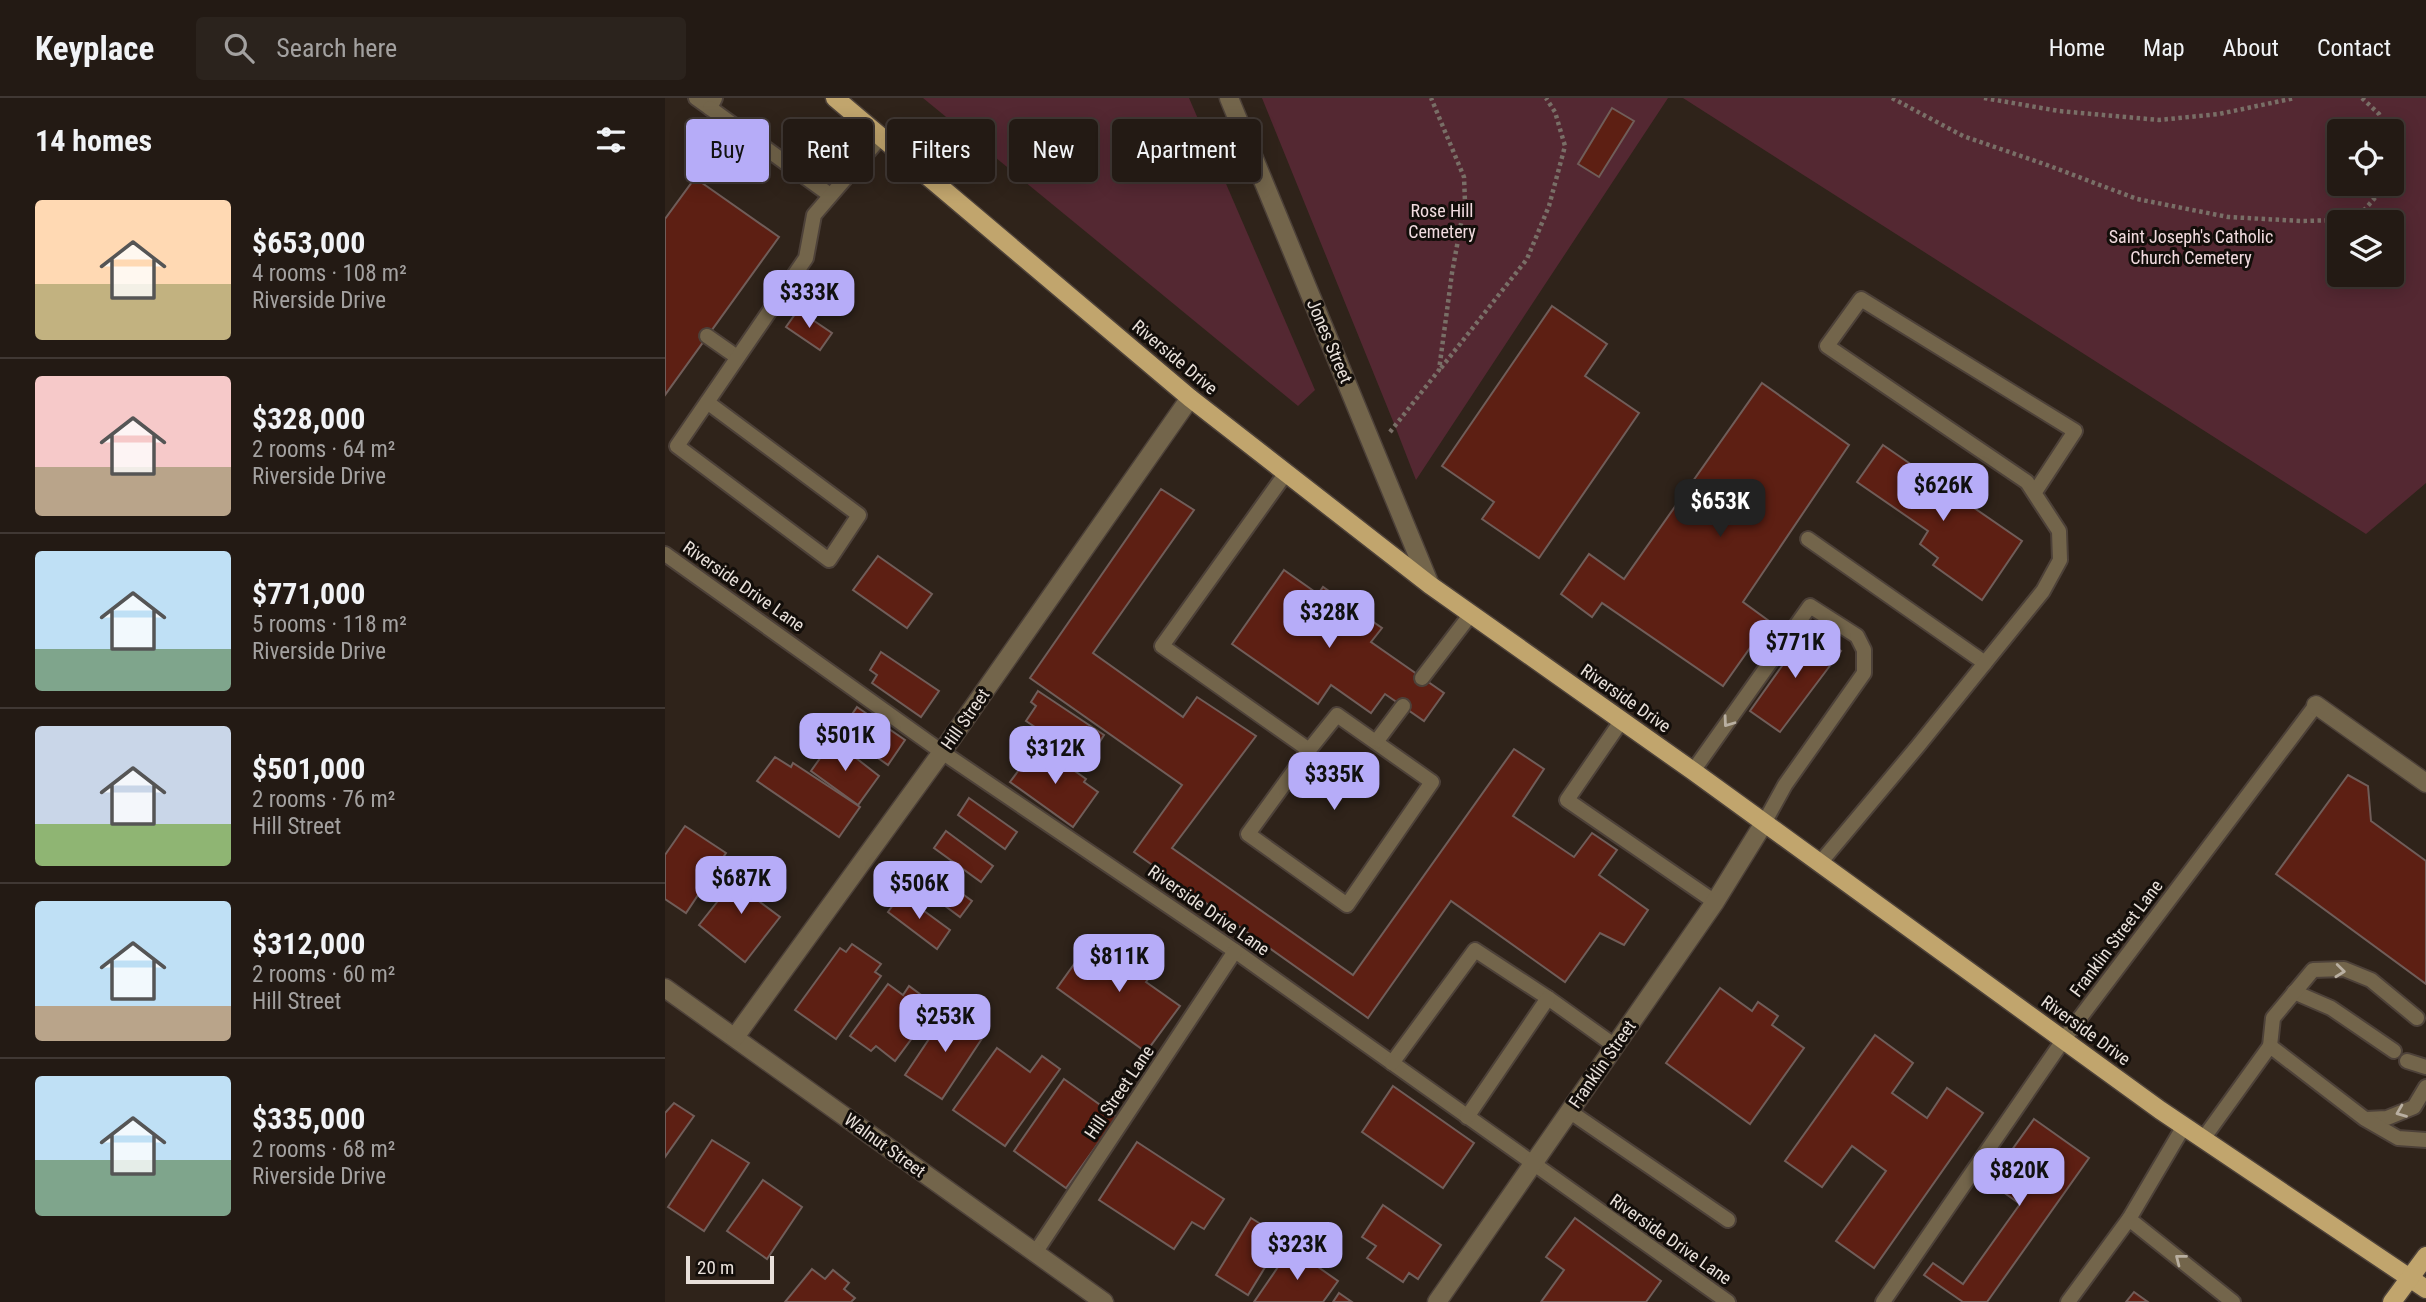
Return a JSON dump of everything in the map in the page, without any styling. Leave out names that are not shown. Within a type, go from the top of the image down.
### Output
[{"type":"main road","name":"Riverside Drive","points":[[835,98],[1190,398],[1430,585],[1622,720],[2203,1139],[2426,1289]]},
{"type":"main road","points":[[2392,1302],[2426,1256]]},
{"type":"street","name":"Jones Street","points":[[1229,98],[1430,585]]},
{"type":"street","name":"Hill Street","points":[[735,1037],[942,752],[1190,398]]},
{"type":"street","points":[[2316,705],[2426,783]]},
{"type":"street","name":"Franklin Street","points":[[1437,1302],[1715,902],[1764,823]]},
{"type":"street","name":"Walnut Street","points":[[665,988],[1104,1302]]},
{"type":"lane","points":[[696,98],[712,103],[830,195]]},
{"type":"lane","points":[[707,402],[859,515],[829,559],[677,446],[737,357],[806,258],[814,215],[881,137]]},
{"type":"lane","points":[[1819,863],[2043,591],[2060,559],[2059,531],[2027,482],[1826,346],[1861,299],[2075,431],[2035,492]]},
{"type":"lane","points":[[707,336],[737,357]]},
{"type":"lane","points":[[1286,473],[1162,646],[1309,750]]},
{"type":"lane","points":[[1808,539],[1985,663]]},
{"type":"lane","name":"Riverside Drive Lane","points":[[665,554],[942,752],[1235,951],[1728,1302]]},
{"type":"lane","points":[[1693,771],[1811,606],[1857,636],[1864,650],[1864,673],[1785,785],[1764,823]]},
{"type":"lane","points":[[1422,678],[1471,614]]},
{"type":"lane","name":"Franklin Street Lane","points":[[1883,1302],[2064,1039],[2316,705]]},
{"type":"lane","points":[[1375,742],[1403,706]]},
{"type":"lane","points":[[1337,715],[1431,782],[1347,905],[1248,834],[1309,750],[1337,715]]},
{"type":"lane","points":[[1622,720],[1567,800],[1715,902]]},
{"type":"lane","points":[[1392,1063],[1475,950],[1615,1046]]},
{"type":"lane","name":"Hill Street Lane","points":[[1035,1253],[1235,951]]},
{"type":"lane","points":[[2203,1139],[2270,1046],[2273,1018],[2313,970],[2344,969],[2371,980],[2417,1018]]},
{"type":"lane","points":[[2294,992],[2331,1008],[2394,1051]]},
{"type":"lane","points":[[1467,1117],[1548,998]]},
{"type":"lane","points":[[2270,1046],[2365,1119],[2398,1138],[2426,1140]]},
{"type":"lane","points":[[2365,1119],[2387,1118],[2414,1107],[2426,1085],[2424,1067],[2407,1061]]},
{"type":"lane","points":[[1569,1111],[1728,1220]]},
{"type":"lane","points":[[2068,1302],[2129,1219],[2185,1126]]},
{"type":"lane","points":[[2129,1219],[2233,1302]]},
{"type":"path","points":[[1431,98],[1464,177],[1465,202],[1439,370]]},
{"type":"path","points":[[1375,450],[1527,259],[1549,206],[1565,146],[1555,112],[1546,98]]},
{"type":"path","points":[[1892,98],[1963,136],[2137,199],[2228,217],[2302,221],[2342,220],[2358,216],[2376,196]]},
{"type":"path","points":[[1984,98],[2059,111],[2159,120],[2220,114],[2295,98]]},
{"type":"path","points":[[2363,98],[2382,119]]},
{"type":"green space","points":[[923,98],[1189,98],[1198,119],[1112,119],[1112,182],[1225,182],[1315,390],[1298,406],[1025,182],[1098,182],[1098,119],[1009,119],[1009,169],[995,157],[995,119],[949,119]]},
{"type":"green space","name":"Rose Hill Cemetery","points":[[1262,98],[1668,98],[1416,480],[1395,426]]},
{"type":"green space","name":"Saint Joseph's Catholic Church Cemetery","points":[[1683,98],[2426,98],[2426,483],[2366,534]]},
{"type":"building","points":[[1612,108],[1634,121],[1599,177],[1578,164]]},
{"type":"building","points":[[692,182],[701,182],[779,237],[665,395],[665,219]]},
{"type":"building","points":[[1552,306],[1607,344],[1585,376],[1639,413],[1539,558],[1482,519],[1494,502],[1442,466]]},
{"type":"building","points":[[798,310],[832,333],[820,350],[786,327]]},
{"type":"building","points":[[1762,383],[1849,445],[1743,602],[1769,621],[1723,686],[1602,603],[1592,617],[1561,594],[1589,554],[1624,579]]},
{"type":"building","points":[[1883,445],[2022,541],[1982,600],[1933,565],[1938,558],[1920,544],[1928,531],[1857,482]]},
{"type":"building","points":[[1161,489],[1194,510],[1093,653],[1183,717],[1197,697],[1256,736],[1172,848],[1353,975],[1514,749],[1544,769],[1513,816],[1574,857],[1592,833],[1617,850],[1599,875],[1648,910],[1624,945],[1600,933],[1565,982],[1451,901],[1368,1018],[1134,852],[1182,785],[1030,678]]},
{"type":"building","points":[[878,556],[932,594],[907,628],[853,590]]},
{"type":"building","points":[[1284,570],[1318,594],[1323,587],[1382,628],[1371,642],[1444,693],[1424,721],[1385,694],[1371,713],[1331,685],[1318,704],[1232,644]]},
{"type":"building","points":[[1809,628],[1841,651],[1780,732],[1750,711]]},
{"type":"building","points":[[881,652],[939,691],[921,717],[872,683],[877,675],[870,670]]},
{"type":"building","points":[[1038,691],[1104,735],[1087,762],[1026,721],[1036,706],[1031,702]]},
{"type":"building","points":[[857,707],[905,740],[888,765],[840,732]]},
{"type":"building","points":[[833,740],[879,776],[858,805],[811,771]]},
{"type":"building","points":[[1044,749],[1086,779],[1084,782],[1098,792],[1073,827],[1010,782],[1033,751],[1039,755]]},
{"type":"building","points":[[775,757],[791,767],[793,763],[860,807],[839,837],[757,781]]},
{"type":"building","points":[[2348,775],[2368,786],[2371,821],[2426,861],[2426,984],[2276,874]]},
{"type":"building","points":[[969,798],[1017,832],[1005,849],[958,815]]},
{"type":"building","points":[[685,826],[726,853],[686,913],[665,899],[665,855]]},
{"type":"building","points":[[946,831],[993,866],[981,882],[934,848]]},
{"type":"building","points":[[925,866],[972,901],[960,917],[913,882]]},
{"type":"building","points":[[744,868],[770,889],[760,902],[780,917],[745,962],[699,925]]},
{"type":"building","points":[[901,894],[950,930],[937,949],[888,912]]},
{"type":"building","points":[[1090,942],[1100,949],[1103,944],[1127,962],[1133,954],[1155,970],[1146,982],[1180,1006],[1146,1052],[1057,988]]},
{"type":"building","points":[[852,944],[881,964],[875,972],[881,976],[836,1039],[795,1010],[840,948],[846,952]]},
{"type":"building","points":[[888,984],[903,995],[909,986],[936,1006],[895,1061],[876,1046],[871,1051],[850,1036]]},
{"type":"building","points":[[1720,988],[1752,1011],[1758,1002],[1778,1016],[1772,1025],[1804,1048],[1750,1124],[1666,1063]]},
{"type":"building","points":[[949,1009],[985,1034],[942,1099],[905,1075]]},
{"type":"building","points":[[1875,1035],[1913,1063],[1892,1093],[1927,1118],[1947,1088],[1983,1113],[1874,1268],[1836,1241],[1886,1171],[1852,1146],[1822,1187],[1785,1161]]},
{"type":"building","points":[[997,1048],[1030,1072],[1042,1056],[1060,1069],[1005,1146],[953,1110]]},
{"type":"building","points":[[1064,1079],[1117,1117],[1066,1188],[1014,1151]]},
{"type":"building","points":[[1393,1086],[1474,1143],[1443,1188],[1362,1132]]},
{"type":"building","points":[[674,1103],[694,1116],[665,1157],[665,1113]]},
{"type":"building","points":[[2034,1119],[2089,1158],[1987,1302],[1963,1302],[1924,1275],[1933,1263],[1963,1284],[2020,1204],[1989,1182]]},
{"type":"building","points":[[712,1140],[749,1163],[704,1231],[668,1207]]},
{"type":"building","points":[[1137,1142],[1224,1199],[1204,1229],[1192,1222],[1174,1249],[1099,1200]]},
{"type":"building","points":[[763,1180],[802,1207],[767,1259],[727,1231]]},
{"type":"building","points":[[1383,1205],[1441,1245],[1418,1279],[1409,1273],[1403,1282],[1367,1258],[1376,1246],[1362,1237]]},
{"type":"building","points":[[1251,1218],[1283,1238],[1248,1295],[1216,1275]]},
{"type":"building","points":[[1575,1218],[1661,1281],[1646,1302],[1541,1302],[1564,1270],[1546,1257]]},
{"type":"building","points":[[1291,1248],[1338,1281],[1323,1302],[1254,1302]]},
{"type":"building","points":[[812,1269],[825,1279],[833,1270],[849,1283],[844,1289],[855,1298],[851,1302],[785,1302]]},
{"type":"building","points":[[2134,1292],[2148,1302],[2126,1302]]},
{"type":"building","points":[[1339,1293],[1352,1302],[1333,1302]]}]
